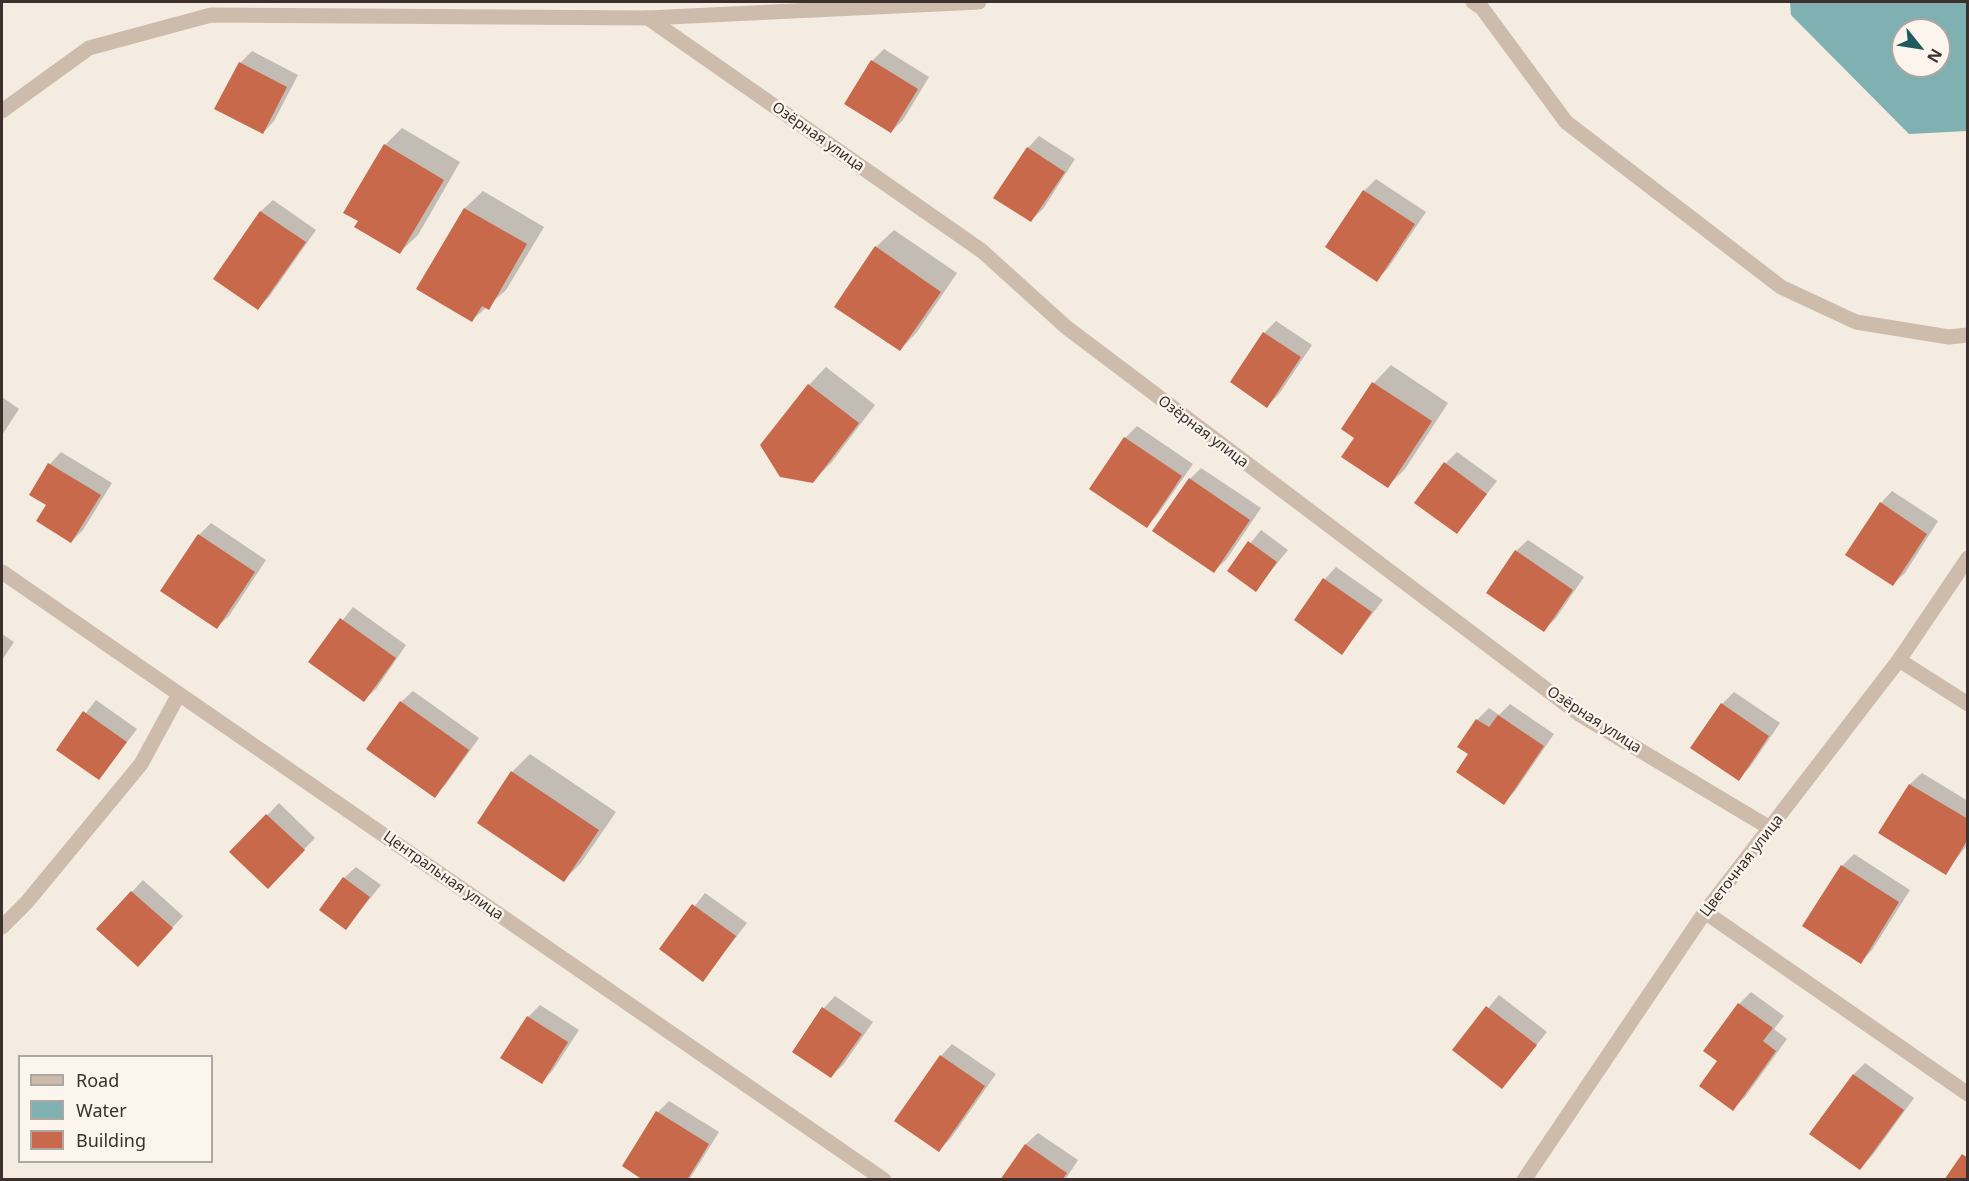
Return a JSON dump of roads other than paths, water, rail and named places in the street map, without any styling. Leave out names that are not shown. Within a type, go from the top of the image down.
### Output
[{"type":"street","points":[[363,16],[372,2]]},
{"type":"street","points":[[2,111],[89,48],[211,15],[648,18],[979,2]]},
{"type":"street","points":[[1473,2],[1482,8],[1566,122],[1780,287],[1856,322],[1949,337],[1968,334]]},
{"type":"street","name":"Озёрная улица","points":[[648,18],[982,251],[1066,327],[1216,443],[1579,714],[1770,828]]},
{"type":"street","name":"Цветочная улица","points":[[1524,1179],[1705,912],[1899,660],[1968,558]]},
{"type":"street","name":"Центральная улица","points":[[2,572],[884,1179]]},
{"type":"street","points":[[1899,660],[1968,704]]},
{"type":"street","points":[[2,927],[27,902],[141,764],[179,694]]},
{"type":"street","points":[[1705,912],[1968,1094]]},
{"type":"water","points":[[1790,2],[1967,2],[1967,131],[1909,134],[1791,15]]}]
